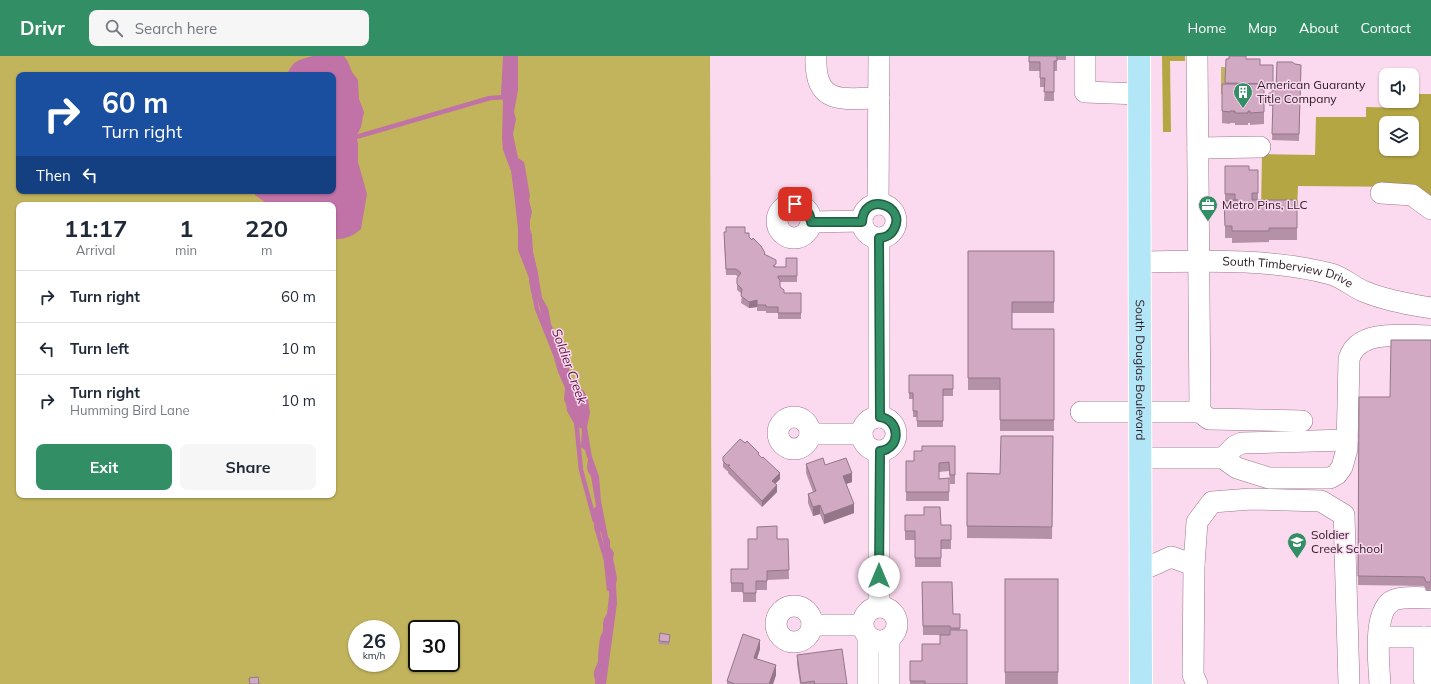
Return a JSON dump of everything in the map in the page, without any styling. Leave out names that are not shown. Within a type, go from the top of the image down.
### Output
[{"type":"main road","name":"South Douglas Boulevard","points":[[1139,56],[1140,458],[1146,567],[1141,684]]},
{"type":"street","points":[[816,56],[817,80],[820,88],[828,94],[837,98],[878,98]]},
{"type":"street","points":[[878,56],[878,204]]},
{"type":"street","points":[[1085,56],[1085,92],[1139,94]]},
{"type":"street","points":[[1197,56],[1200,412]]},
{"type":"street","points":[[1198,148],[1260,147]]},
{"type":"street","points":[[1381,193],[1412,195],[1431,209]]},
{"type":"street","points":[[878,204],[889,208],[894,213],[896,219],[895,226],[891,233],[884,238],[872,237],[863,227],[862,222],[862,216],[866,210],[871,206],[878,204]]},
{"type":"street","points":[[811,222],[862,222]]},
{"type":"street","points":[[879,238],[880,417]]},
{"type":"street","name":"South Timberview Drive","points":[[1140,262],[1199,261],[1291,266],[1332,274],[1364,291],[1407,304],[1431,308]]},
{"type":"street","points":[[1140,458],[1223,458],[1237,468],[1269,478],[1327,479],[1337,474],[1342,467],[1347,449],[1349,359],[1350,354],[1355,347],[1376,336],[1431,336]]},
{"type":"street","points":[[1081,412],[1200,412],[1209,419],[1302,421]]},
{"type":"street","points":[[880,417],[886,418],[892,423],[896,435],[895,441],[890,447],[886,450],[880,451],[873,450],[867,446],[863,440],[862,429],[865,423],[872,418],[880,417]]},
{"type":"street","points":[[810,434],[862,434]]},
{"type":"street","points":[[1223,458],[1235,446],[1242,443],[1347,440]]},
{"type":"street","points":[[879,607],[880,451]]},
{"type":"street","points":[[1197,684],[1193,675],[1194,565],[1197,522],[1212,502],[1251,499],[1321,501],[1344,515],[1350,684]]},
{"type":"street","points":[[1146,567],[1170,557],[1194,565]]},
{"type":"street","points":[[1380,684],[1380,618],[1386,606],[1393,600],[1405,598],[1431,598]]},
{"type":"street","points":[[812,625],[865,631],[878,642],[884,641],[889,639],[896,630],[896,620],[890,610],[884,607],[873,608],[867,612],[863,618],[865,631],[868,684]]},
{"type":"street","points":[[1379,637],[1427,637],[1424,680],[1431,680]]},
{"type":"street","points":[[889,639],[890,684]]},
{"type":"shaded area","points":[[0,56],[710,56],[712,684],[0,684]]},
{"type":"shaded area","points":[[313,56],[344,56],[358,80],[359,99],[364,112],[361,127],[356,137],[358,143],[358,162],[367,194],[361,229],[352,236],[341,239],[336,239],[336,202],[265,202],[254,194],[336,194],[336,72],[288,72],[294,63]]},
{"type":"shaded area","points":[[503,56],[518,56],[518,90],[514,112],[516,119],[513,134],[518,158],[524,162],[525,167],[532,212],[530,229],[542,298],[548,308],[551,324],[569,366],[570,376],[574,379],[578,388],[584,391],[588,399],[590,413],[587,427],[592,457],[599,476],[601,501],[608,537],[610,540],[610,547],[614,553],[613,558],[617,578],[617,603],[606,684],[595,684],[594,673],[598,662],[600,638],[607,614],[609,572],[605,571],[604,545],[601,532],[596,529],[592,520],[592,514],[594,513],[593,510],[596,506],[591,476],[587,467],[588,459],[585,450],[581,447],[582,429],[575,425],[567,411],[564,400],[565,388],[558,372],[552,351],[554,347],[548,331],[545,328],[538,301],[518,250],[518,229],[511,171],[503,150],[502,139],[503,101],[501,94]]},
{"type":"shaded area","points":[[1162,56],[1185,56],[1185,61],[1170,61],[1171,132],[1163,132]]},
{"type":"shaded area","points":[[1221,67],[1225,67],[1225,90],[1232,94],[1221,94]]},
{"type":"shaded area","points":[[1419,94],[1431,94],[1431,200],[1414,187],[1298,186],[1297,210],[1261,210],[1262,154],[1315,155],[1316,117],[1366,117],[1366,107],[1419,108]]},
{"type":"building","points":[[1029,56],[1057,56],[1057,61],[1054,61],[1054,92],[1044,92],[1045,78],[1040,78],[1040,62],[1029,62]]},
{"type":"building","points":[[1229,56],[1246,56],[1246,59],[1260,59],[1260,65],[1273,65],[1273,84],[1225,83],[1226,59],[1229,59]]},
{"type":"building","points":[[1277,62],[1292,62],[1301,65],[1299,134],[1272,134],[1273,100],[1269,100],[1269,93],[1272,93],[1272,90],[1276,90]]},
{"type":"building","points":[[1222,84],[1264,84],[1264,112],[1250,113],[1250,111],[1248,111],[1248,113],[1235,113],[1235,111],[1222,111]]},
{"type":"building","points":[[1225,166],[1249,166],[1249,170],[1258,170],[1258,193],[1252,193],[1252,200],[1297,200],[1297,228],[1269,228],[1269,231],[1232,231],[1232,226],[1225,226],[1224,201],[1238,200],[1235,200],[1235,194],[1225,194]]},
{"type":"building","points":[[726,227],[745,227],[745,233],[749,233],[749,237],[752,240],[753,238],[761,246],[765,253],[764,254],[776,260],[776,264],[773,266],[775,267],[786,267],[786,258],[797,258],[797,276],[778,276],[778,278],[780,280],[780,287],[784,290],[784,293],[801,293],[801,313],[778,313],[778,307],[757,305],[757,300],[749,302],[741,296],[742,289],[737,284],[737,278],[741,273],[736,269],[726,269],[724,232],[726,232]]},
{"type":"building","points":[[968,251],[1054,251],[1054,302],[1012,302],[1012,329],[1054,329],[1054,420],[1000,420],[1000,378],[968,378]]},
{"type":"building","points":[[1391,340],[1431,340],[1431,582],[1426,582],[1424,577],[1358,576],[1359,397],[1390,397]]},
{"type":"building","points":[[909,375],[953,375],[953,389],[943,389],[943,421],[917,421],[917,411],[913,411],[913,393],[909,393]]},
{"type":"building","points":[[1001,436],[1053,436],[1052,527],[967,526],[967,473],[1000,474]]},
{"type":"building","points":[[740,439],[745,443],[747,441],[762,458],[763,457],[780,473],[772,481],[777,485],[762,501],[728,466],[730,465],[727,465],[723,461],[723,457]]},
{"type":"building","points":[[922,446],[955,446],[955,475],[950,475],[949,462],[939,463],[939,479],[949,478],[949,492],[906,492],[906,461],[914,461],[914,451],[922,451]]},
{"type":"building","points":[[823,458],[825,465],[846,458],[852,473],[843,476],[854,504],[824,515],[820,505],[813,507],[808,494],[816,491],[806,464]]},
{"type":"building","points":[[924,507],[940,507],[941,525],[951,525],[951,540],[941,540],[941,558],[915,558],[915,531],[905,531],[905,515],[924,515]]},
{"type":"building","points":[[777,526],[777,539],[788,539],[789,570],[767,571],[767,581],[756,581],[756,593],[743,593],[743,583],[731,583],[731,569],[748,569],[748,539],[757,539],[757,527]]},
{"type":"building","points":[[1005,579],[1058,579],[1058,672],[1005,672]]},
{"type":"building","points":[[922,582],[952,582],[953,614],[960,614],[960,628],[950,628],[950,626],[923,626]]},
{"type":"building","points":[[950,630],[967,630],[967,684],[925,684],[925,681],[910,681],[910,661],[922,661],[922,644],[940,644],[940,635],[950,635]]},
{"type":"building","points":[[660,633],[670,635],[669,642],[659,641]]},
{"type":"building","points":[[743,634],[760,640],[754,658],[776,665],[769,684],[735,684],[727,681]]},
{"type":"building","points":[[842,649],[847,684],[815,684],[814,681],[801,683],[797,655]]},
{"type":"building","points":[[258,677],[259,684],[250,684],[249,678]]},
{"type":"waterway","points":[[356,137],[490,98],[507,97]]},
{"type":"waterway","name":"Soldier Creek","points":[[531,280],[537,309],[555,354]]},
{"type":"waterway","name":"Soldier Creek","points":[[576,420],[581,470],[594,518]]},
{"type":"waterway","name":"Soldier Creek","points":[[596,526],[606,560],[609,589]]},
{"type":"place","name":"American Guaranty Title Company","points":[[1243,109]]},
{"type":"place","name":"Metro Pins, LLC","points":[[1208,222]]},
{"type":"place","name":"Soldier Creek School","points":[[1297,559]]},
{"type":"route","points":[[795,204],[802,206],[810,214],[811,222],[862,222],[863,213],[871,206],[878,204],[886,206],[892,210],[896,217],[895,226],[892,232],[884,238],[879,238],[880,417],[888,419],[895,427],[896,432],[893,444],[887,449],[880,451],[879,576]]}]
